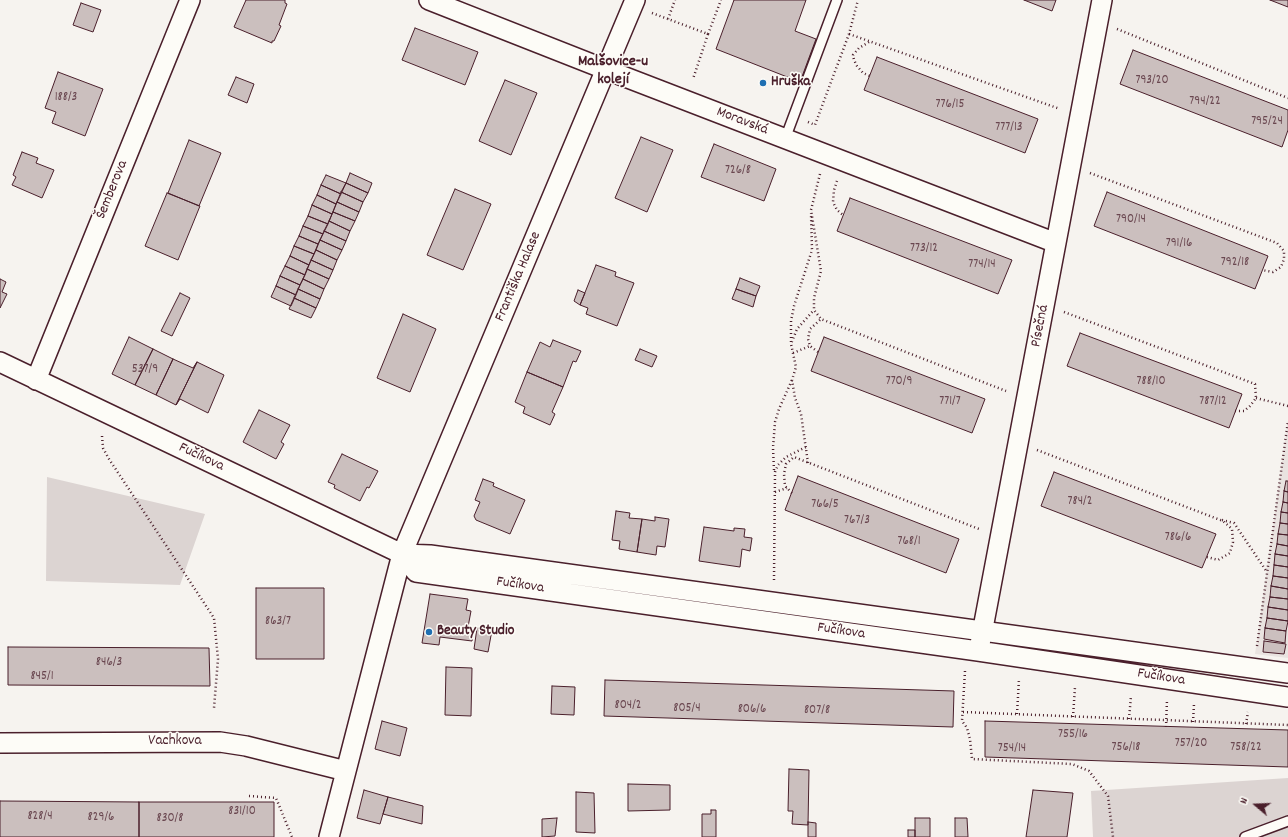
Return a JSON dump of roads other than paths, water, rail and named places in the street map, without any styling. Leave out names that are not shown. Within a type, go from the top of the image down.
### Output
[{"type":"street","name":"Šemberova","points":[[36,380],[190,0]]},
{"type":"street","name":"Moravská","points":[[428,0],[1056,243]]},
{"type":"street","name":"Písečná","points":[[972,651],[982,631],[1102,0]]},
{"type":"street","name":"Františka Halase","points":[[402,554],[634,3]]},
{"type":"street","name":"Fučíkova","points":[[0,362],[402,554],[430,555],[1288,674]]},
{"type":"street","name":"Fučíkova","points":[[402,554],[416,572],[1288,697]]},
{"type":"street","points":[[329,837],[402,554]]},
{"type":"street","name":"Vachkova","points":[[0,743],[220,742],[246,746],[346,771]]},
{"type":"lane","points":[[785,139],[837,0]]},
{"type":"lane","points":[[1245,837],[1288,821]]},
{"type":"place","name":"Hruška","points":[[763,83]]},
{"type":"place","name":"Beauty Studio","points":[[429,632]]},
{"type":"district","name":"Malšovice-u kolejí","points":[[613,72]]}]
